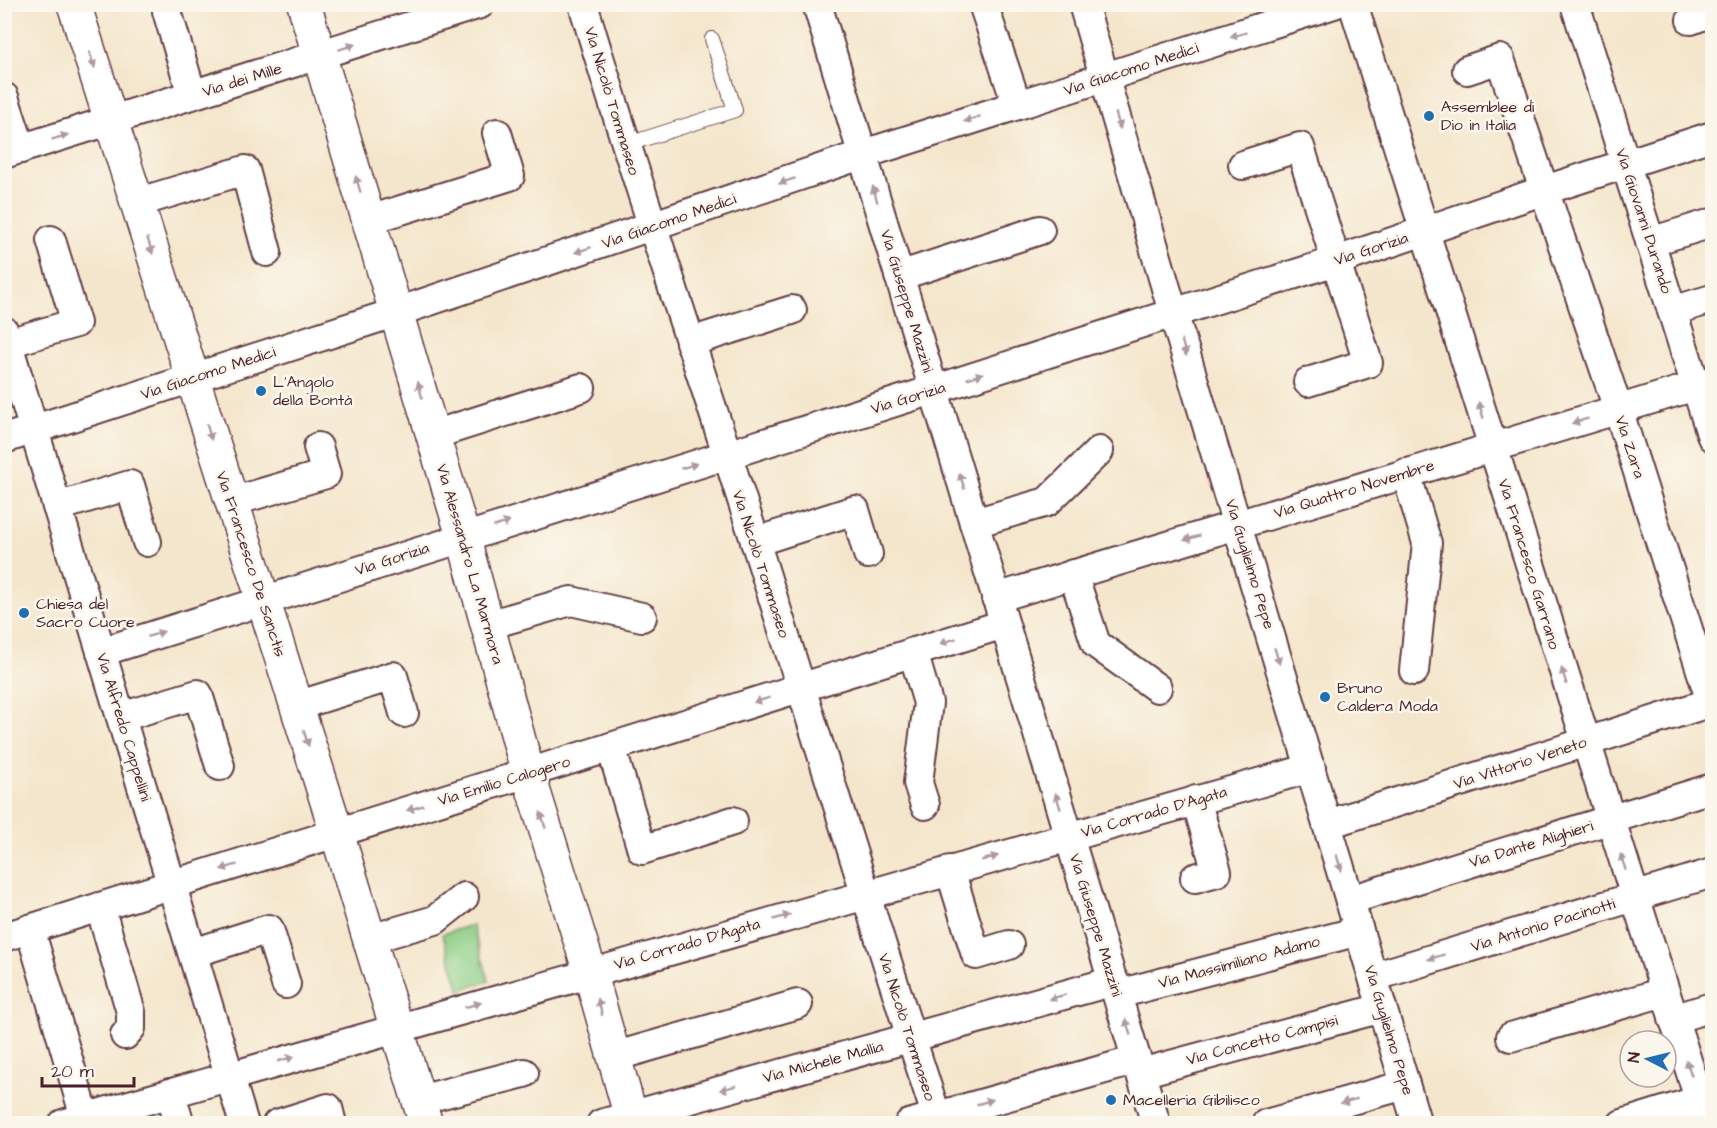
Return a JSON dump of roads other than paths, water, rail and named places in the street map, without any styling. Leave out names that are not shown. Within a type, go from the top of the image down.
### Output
[{"type":"street","name":"Via Francesco De Sanctis","points":[[74,4],[337,833],[422,1112]]},
{"type":"street","points":[[169,4],[166,11],[192,95]]},
{"type":"street","name":"Via Alessandro La Marmora","points":[[304,4],[463,536],[528,773],[590,972],[613,1057],[621,1121]]},
{"type":"street","name":"Via dei Mille","points":[[13,151],[480,4]]},
{"type":"street","name":"Via Nicolò Tommaseo","points":[[583,4],[625,145],[755,542],[937,1120]]},
{"type":"street","name":"Via Giuseppe Mazzini","points":[[817,4],[1156,1124]]},
{"type":"street","points":[[984,4],[1017,105]]},
{"type":"street","name":"Via Guglielmo Pepe","points":[[1083,4],[1417,1124]]},
{"type":"street","name":"Via Giacomo Medici","points":[[4,439],[652,228],[864,154],[1105,76],[1267,15],[1334,4]]},
{"type":"street","name":"Via Francesco Garrano","points":[[1353,4],[1664,992],[1706,1106]]},
{"type":"street","name":"Via Giovanni Durando","points":[[1575,4],[1672,311],[1704,383],[1713,437]]},
{"type":"street","name":"Via Zara","points":[[1467,70],[1500,59],[1542,190],[1618,409],[1712,703]]},
{"type":"street","points":[[4,97],[13,151]]},
{"type":"street","points":[[369,220],[510,176],[497,133]]},
{"type":"street","name":"Via Gorizia","points":[[101,652],[1336,261],[1542,190],[1713,136]]},
{"type":"street","points":[[1243,165],[1300,147],[1368,363],[1308,382]]},
{"type":"street","points":[[136,203],[245,170],[267,252]]},
{"type":"street","points":[[1650,242],[1713,223]]},
{"type":"street","points":[[900,276],[1040,231]]},
{"type":"street","points":[[6,337],[76,323],[51,240]]},
{"type":"street","points":[[1672,311],[1713,300]]},
{"type":"street","points":[[690,342],[792,310]]},
{"type":"street","name":"Via Alfredo Cappellini","points":[[6,337],[244,1124]]},
{"type":"street","name":"Via Quattro Novembre","points":[[1000,611],[1073,574],[1704,383]]},
{"type":"street","points":[[433,435],[581,388]]},
{"type":"street","points":[[231,502],[326,474],[318,447]]},
{"type":"street","points":[[974,523],[1047,502],[1099,451]]},
{"type":"street","points":[[1406,473],[1427,543],[1414,671]]},
{"type":"street","points":[[57,507],[130,485],[147,542]]},
{"type":"street","points":[[755,542],[855,510],[868,554]]},
{"type":"street","points":[[1073,574],[1096,644],[1158,688]]},
{"type":"street","points":[[488,625],[571,601],[642,617]]},
{"type":"street","name":"Via Emilio Calogero","points":[[17,933],[913,652],[1000,611]]},
{"type":"street","points":[[913,652],[928,703],[918,783],[925,805]]},
{"type":"street","points":[[296,706],[393,676],[404,713]]},
{"type":"street","points":[[122,717],[198,694],[220,766]]},
{"type":"street","name":"Via Vittorio Veneto","points":[[1328,824],[1712,703]]},
{"type":"street","points":[[611,747],[642,850],[734,821]]},
{"type":"street","name":"Via Corrado D'Agata","points":[[78,1121],[397,1027],[1311,768]]},
{"type":"street","name":"Via Dante Alighieri","points":[[1350,900],[1713,788]]},
{"type":"street","points":[[1196,800],[1216,872]]},
{"type":"street","points":[[950,870],[976,955],[1009,945]]},
{"type":"street","name":"Via Antonio Pacinotti","points":[[1373,976],[1713,873]]},
{"type":"street","points":[[370,939],[435,920],[464,897]]},
{"type":"street","points":[[100,907],[131,1012],[131,1028],[125,1035]]},
{"type":"street","points":[[193,953],[269,929],[286,984]]},
{"type":"street","name":"Via Massimiliano Adamo","points":[[1116,988],[1359,931]]},
{"type":"street","points":[[17,933],[78,1121]]},
{"type":"street","name":"Via Michele Mallia","points":[[621,1121],[910,1038],[1116,988]]},
{"type":"street","points":[[1512,1036],[1664,992]]},
{"type":"street","points":[[613,1057],[798,1004]]},
{"type":"street","points":[[1673,1019],[1713,1007]]},
{"type":"street","name":"Via Concetto Campisi","points":[[909,1124],[937,1120],[1139,1066],[1382,1008]]},
{"type":"street","points":[[422,1112],[524,1073]]},
{"type":"street","points":[[1266,1124],[1405,1085]]},
{"type":"street","points":[[170,1093],[180,1124]]},
{"type":"street","points":[[1622,1124],[1706,1106]]},
{"type":"street","points":[[276,1124],[328,1108],[332,1124]]},
{"type":"lane","points":[[625,145],[735,110],[712,39]]},
{"type":"place","name":"Assemblee di Dio in Italia","points":[[1429,116]]},
{"type":"place","name":"L'Angolo della Bontà","points":[[261,391]]},
{"type":"place","name":"Chiesa del Sacro Cuore","points":[[24,613]]},
{"type":"place","name":"Bruno Caldera Moda","points":[[1325,697]]},
{"type":"place","name":"Macelleria Gibilisco","points":[[1111,1100]]}]
